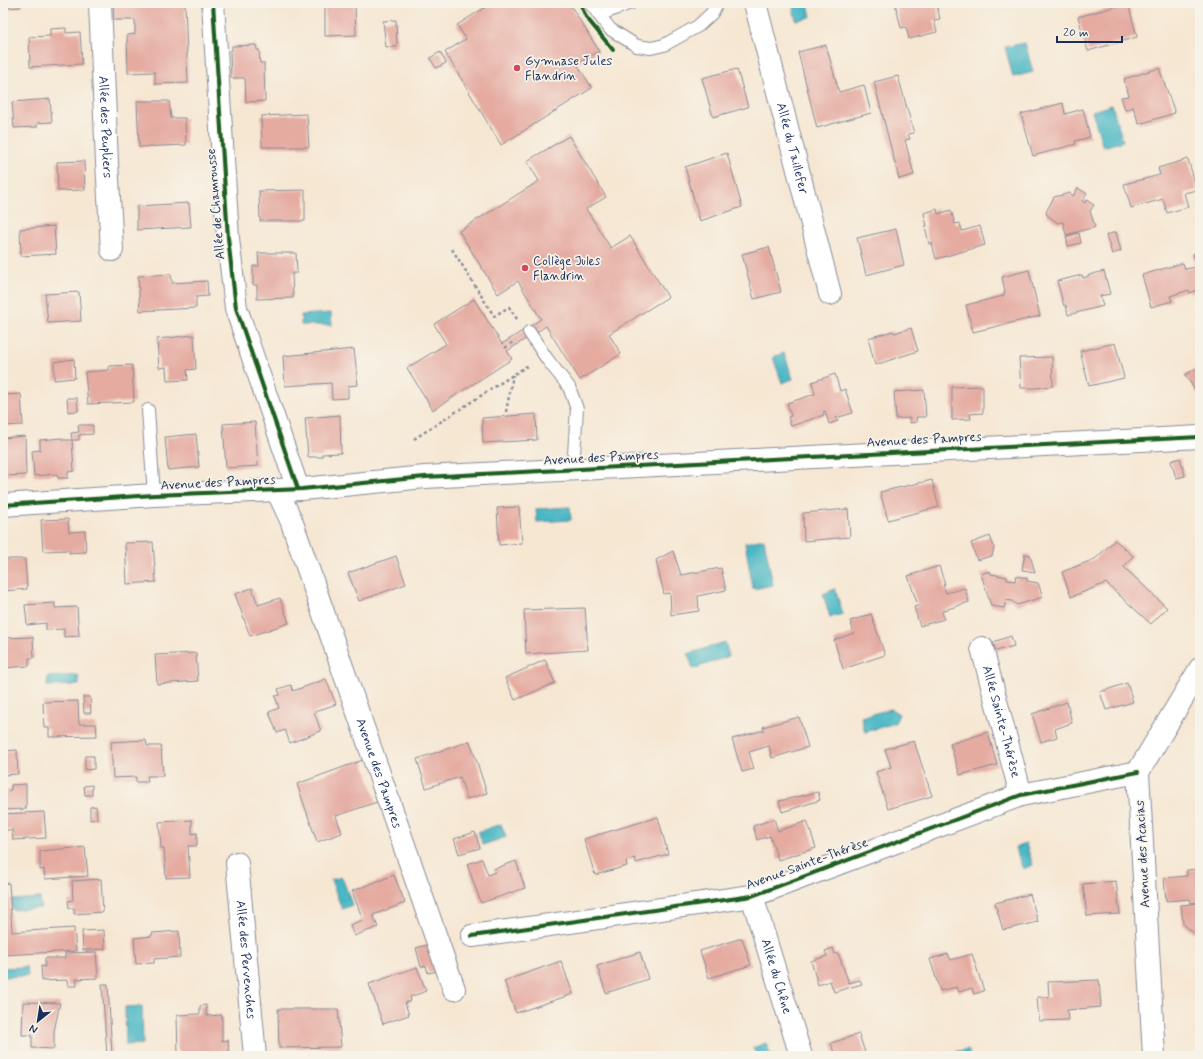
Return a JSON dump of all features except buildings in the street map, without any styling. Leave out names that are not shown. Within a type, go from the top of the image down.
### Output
[{"type":"street","name":"Allée des Peupliers","points":[[100,3],[106,162],[112,250]]},
{"type":"street","name":"Allée de Chamrousse","points":[[214,3],[228,238],[236,308],[287,489]]},
{"type":"street","name":"Allée du Taillefer","points":[[755,3],[830,294]]},
{"type":"street","name":"Avenue des Pampres","points":[[3,505],[287,489],[425,477],[1200,437]]},
{"type":"street","name":"Avenue des Pampres","points":[[287,489],[291,520],[454,989]]},
{"type":"street","name":"Allée Sainte-Thérèse","points":[[982,648],[1022,795]]},
{"type":"street","points":[[1138,772],[1200,669]]},
{"type":"street","name":"Avenue Sainte-Thérèse","points":[[472,936],[752,896],[1022,795],[1138,772]]},
{"type":"street","name":"Avenue des Acacias","points":[[1138,772],[1154,1056]]},
{"type":"street","name":"Allée des Pervenches","points":[[237,863],[256,1056]]},
{"type":"street","name":"Allée du Chêne","points":[[752,896],[801,1056]]},
{"type":"lane","points":[[590,3],[610,28],[636,46],[651,48],[664,44],[698,26],[712,13],[717,3]]},
{"type":"lane","points":[[599,15],[630,3]]},
{"type":"lane","points":[[529,332],[547,359],[569,387],[577,409],[573,470]]},
{"type":"lane","points":[[148,410],[154,496]]},
{"type":"path","points":[[1197,3],[1200,11]]},
{"type":"path","points":[[414,439],[534,362],[529,332],[519,322],[509,307],[494,316],[452,249]]},
{"type":"path","points":[[506,412],[513,375]]},
{"type":"water","points":[[792,3],[808,3],[811,17],[796,20]]},
{"type":"water","points":[[1025,43],[1033,72],[1013,77],[1005,47]]},
{"type":"water","points":[[1112,105],[1123,141],[1103,147],[1092,111]]},
{"type":"water","points":[[331,313],[332,325],[301,325],[301,315]]},
{"type":"water","points":[[784,353],[793,379],[782,383],[773,357]]},
{"type":"water","points":[[570,507],[571,520],[537,522],[536,509]]},
{"type":"water","points":[[764,539],[773,585],[753,589],[745,543]]},
{"type":"water","points":[[835,589],[843,614],[830,617],[823,594]]},
{"type":"water","points":[[725,642],[729,656],[693,669],[688,654]]},
{"type":"water","points":[[78,675],[79,685],[47,686],[48,677]]},
{"type":"water","points":[[891,709],[899,714],[895,723],[865,732],[861,717]]},
{"type":"water","points":[[501,824],[506,837],[483,845],[478,832]]},
{"type":"water","points":[[1026,844],[1033,865],[1023,869],[1015,848]]},
{"type":"water","points":[[342,877],[352,905],[342,909],[331,880]]},
{"type":"water","points":[[40,898],[41,908],[13,910],[12,900]]},
{"type":"water","points":[[27,967],[28,976],[3,977],[3,968]]},
{"type":"water","points":[[142,1006],[143,1044],[126,1045],[125,1007]]},
{"type":"water","points":[[766,1043],[771,1056],[757,1056],[753,1048]]},
{"type":"water","points":[[968,1049],[970,1056],[956,1056],[955,1052]]},
{"type":"cycle path","points":[[213,3],[228,238],[236,308],[298,489]]},
{"type":"cycle path","points":[[580,3],[586,17],[613,50]]},
{"type":"cycle path","points":[[3,505],[154,495],[302,489],[425,477],[1200,437]]},
{"type":"cycle path","points":[[472,936],[752,896],[1021,795],[1138,772]]},
{"type":"place","name":"Gymnase Jules Flandrin","points":[[517,68]]},
{"type":"place","name":"Collège Jules Flandrin","points":[[525,268]]}]
